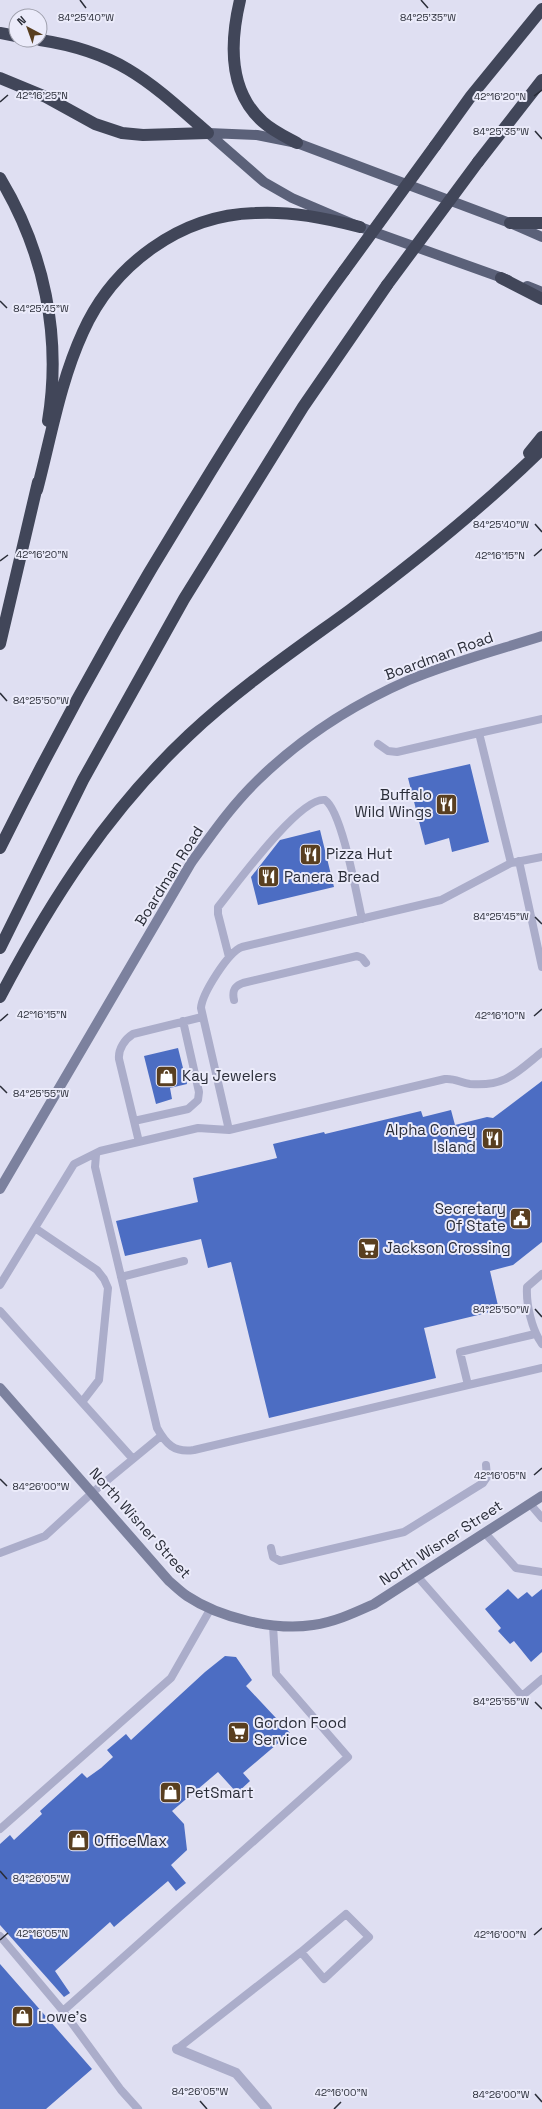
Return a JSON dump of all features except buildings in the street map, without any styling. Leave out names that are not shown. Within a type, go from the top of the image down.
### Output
[{"type":"highway","points":[[240,0],[233,38],[235,68],[240,89],[248,105],[264,122],[297,143]]},
{"type":"highway","points":[[0,848],[60,731],[139,589],[256,399],[316,308],[472,96],[542,9]]},
{"type":"highway","points":[[48,41],[83,48],[119,63],[150,84],[208,133]]},
{"type":"highway","points":[[0,78],[46,97],[95,124],[122,133],[143,135],[208,133]]},
{"type":"highway","points":[[0,948],[83,780],[181,605],[274,452],[343,347],[478,162],[542,80]]},
{"type":"highway","points":[[0,178],[23,220],[33,246],[50,316],[53,351],[52,390],[37,490]]},
{"type":"highway","points":[[0,644],[37,490],[67,375],[83,332],[104,293],[135,261],[157,244],[179,232],[208,221],[237,215],[267,212],[299,214],[325,218],[360,227]]},
{"type":"highway","points":[[510,223],[542,223]]},
{"type":"highway","points":[[501,278],[542,299]]},
{"type":"highway","points":[[474,512],[518,466],[542,437]]},
{"type":"highway","points":[[0,998],[32,936],[76,868],[115,817],[171,753],[240,692],[420,557],[474,512],[542,449]]},
{"type":"main road","points":[[208,133],[257,135],[297,143],[510,223],[542,237]]},
{"type":"main road","points":[[208,133],[252,173],[272,187],[360,227],[542,292]]},
{"type":"main road","name":"Boardman Road","points":[[0,1189],[191,863],[218,827],[257,781],[307,738],[342,715],[390,689],[429,673],[542,636]]},
{"type":"main road","name":"North Wisner Street","points":[[0,1388],[169,1581],[188,1597],[211,1608],[249,1622],[273,1626],[312,1625],[344,1617],[374,1604],[542,1496]]},
{"type":"street","points":[[178,2049],[236,2073],[267,2109]]},
{"type":"lane","points":[[378,744],[388,751],[397,752],[542,719]]},
{"type":"lane","points":[[479,733],[515,862],[542,967]]},
{"type":"lane","points":[[229,956],[218,914],[218,907],[283,827],[309,804],[320,799],[330,802],[349,860],[362,919]]},
{"type":"lane","points":[[229,1130],[201,1008],[202,1000],[229,956],[235,950],[242,947],[441,900],[515,862],[542,856]]},
{"type":"lane","points":[[234,1000],[235,987],[243,982],[357,956],[362,958],[366,963]]},
{"type":"lane","points":[[139,1142],[119,1059],[119,1052],[127,1038],[133,1034],[202,1016]]},
{"type":"lane","points":[[134,1122],[188,1109],[198,1100],[199,1092],[183,1021]]},
{"type":"lane","points":[[0,1285],[74,1164],[96,1155],[100,1151],[198,1128],[229,1130],[445,1079],[458,1080],[468,1084],[504,1082],[542,1052]]},
{"type":"lane","points":[[96,1155],[94,1167],[157,1428],[161,1436],[174,1450],[194,1450],[542,1368]]},
{"type":"lane","points":[[35,1228],[97,1270],[104,1278],[108,1288],[99,1380],[82,1402]]},
{"type":"lane","points":[[121,1277],[184,1261]]},
{"type":"lane","points":[[542,1274],[527,1287],[526,1294],[535,1334],[542,1344]]},
{"type":"lane","points":[[0,1311],[133,1459]]},
{"type":"lane","points":[[468,1385],[460,1352],[535,1334]]},
{"type":"lane","points":[[0,1553],[45,1536],[92,1492],[161,1436]]},
{"type":"lane","points":[[271,1548],[273,1557],[280,1561],[404,1532],[483,1483],[487,1477],[486,1465]]},
{"type":"lane","points":[[530,1504],[542,1518]]},
{"type":"lane","points":[[485,1533],[516,1568],[542,1572]]},
{"type":"lane","points":[[418,1576],[522,1696],[542,1679]]},
{"type":"lane","points":[[0,1829],[171,1678],[211,1608]]},
{"type":"lane","points":[[63,2011],[348,1757],[276,1674],[273,1626]]},
{"type":"lane","points":[[178,2049],[301,1952],[346,1914],[369,1937],[324,1979],[301,1952]]},
{"type":"lane","points":[[0,1936],[63,2011],[121,2090],[138,2109]]},
{"type":"place","name":"Buffalo Wild Wings","points":[[447,804]]},
{"type":"place","name":"Pizza Hut","points":[[310,854]]},
{"type":"place","name":"Panera Bread","points":[[268,877]]},
{"type":"place","name":"Kay Jewelers","points":[[167,1076]]},
{"type":"place","name":"Alpha Coney Island","points":[[492,1139]]},
{"type":"place","name":"Secretary Of State","points":[[521,1218]]},
{"type":"place","name":"Jackson Crossing","points":[[369,1248]]},
{"type":"place","name":"Gordon Food Service","points":[[238,1732]]},
{"type":"place","name":"PetSmart","points":[[170,1793]]},
{"type":"place","name":"OfficeMax","points":[[78,1841]]},
{"type":"place","name":"Lowe's","points":[[23,2017]]}]
